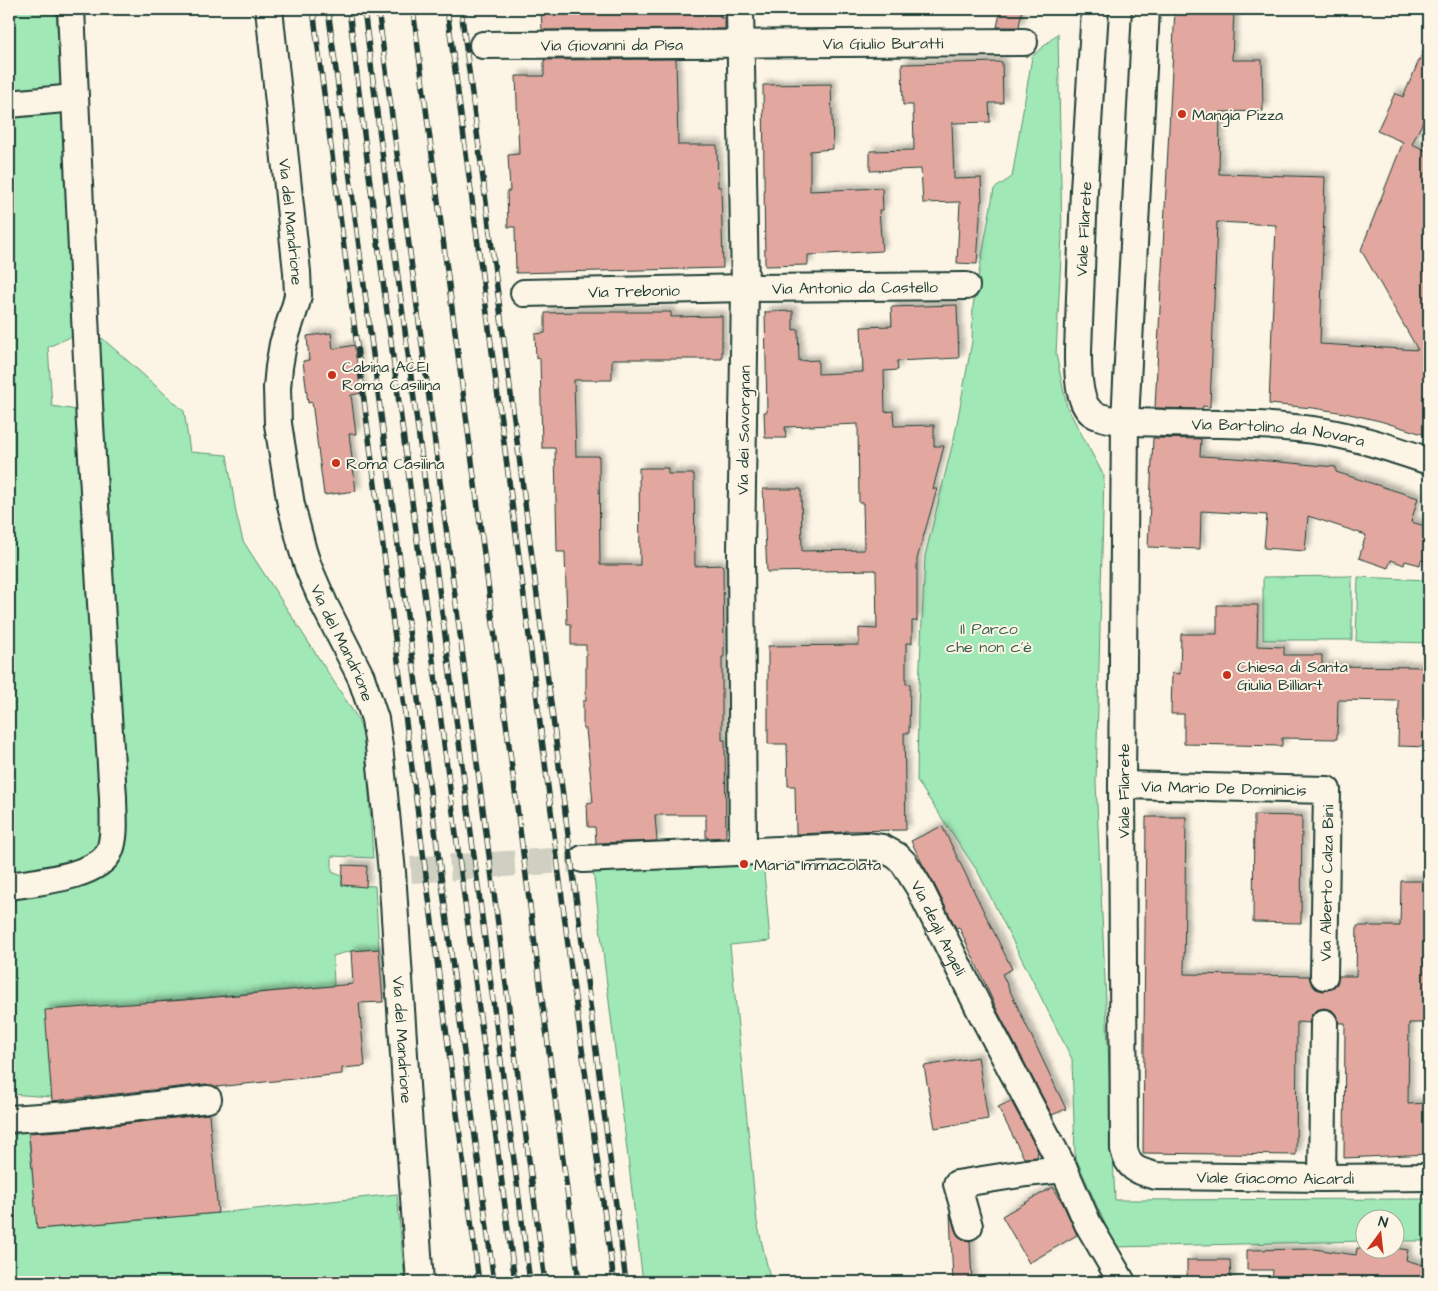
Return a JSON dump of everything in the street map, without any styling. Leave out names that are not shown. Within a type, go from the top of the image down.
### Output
[{"type":"street","points":[[9,886],[68,876],[94,866],[105,858],[110,850],[113,834],[113,796],[88,376],[71,9]]},
{"type":"street","name":"Via del Mandrione","points":[[268,9],[298,295],[283,344],[279,367],[277,406],[280,442],[291,505],[303,551],[322,600],[361,677],[375,719],[380,756],[402,871],[406,1085],[420,1282]]},
{"type":"street","name":"Via dei Savorgnan","points":[[740,9],[745,288],[741,552],[743,851]]},
{"type":"street","name":"Viale Filarete","points":[[1095,9],[1084,190],[1078,376],[1085,404],[1089,410],[1100,417],[1125,421]]},
{"type":"street","name":"Viale Filarete","points":[[1127,1160],[1124,1149],[1122,785],[1125,421],[1146,9]]},
{"type":"street","name":"Via Giulio Buratti","points":[[740,44],[1024,42]]},
{"type":"street","name":"Via Giovanni da Pisa","points":[[484,45],[740,44]]},
{"type":"street","points":[[9,104],[75,98]]},
{"type":"street","name":"Via Antonio da Castello","points":[[745,288],[966,286]]},
{"type":"street","name":"Via Trebonio","points":[[524,293],[745,288]]},
{"type":"street","name":"Via Bartolino da Novara","points":[[1125,421],[1253,425],[1327,432],[1361,440],[1429,461]]},
{"type":"street","name":"Via Mario De Dominicis","points":[[1122,785],[1328,790]]},
{"type":"street","name":"Via Alberto Calza Bini","points":[[1324,976],[1328,790]]},
{"type":"street","name":"Via degli Angeli","points":[[583,859],[871,846],[882,848],[900,859],[919,887],[981,1012],[1064,1169],[1088,1224],[1122,1282]]},
{"type":"street","points":[[1322,1178],[1324,1022]]},
{"type":"street","points":[[9,1118],[70,1115],[208,1099]]},
{"type":"street","name":"Viale Giacomo Aicardi","points":[[1127,1160],[1142,1173],[1156,1176],[1429,1177]]},
{"type":"street","points":[[970,1226],[957,1184],[1064,1169]]},
{"type":"green space","points":[[9,9],[56,9],[61,86],[9,91]]},
{"type":"green space","name":"Il Parco che non c'è","points":[[1058,33],[1062,237],[1056,354],[1067,407],[1104,476],[1096,782],[1115,1200],[1429,1199],[1429,1241],[1406,1241],[1406,1208],[1356,1208],[1356,1241],[1115,1247],[1075,1156],[1072,1059],[978,872],[917,781],[918,707],[925,556],[955,434],[972,341],[973,306],[994,189],[1012,177],[1032,57]]},
{"type":"green space","points":[[65,109],[75,335],[48,347],[52,406],[77,410],[102,338],[184,411],[190,452],[227,455],[236,513],[243,541],[358,719],[366,744],[373,858],[332,856],[332,872],[342,876],[342,885],[375,886],[379,949],[351,951],[333,956],[334,986],[153,1002],[52,1097],[9,1094],[9,893],[112,860],[9,872],[9,115]]},
{"type":"green space","points":[[1352,576],[1352,640],[1263,640],[1263,577]]},
{"type":"green space","points":[[1358,577],[1429,580],[1429,643],[1356,641]]},
{"type":"green space","points":[[763,860],[770,941],[730,945],[757,1222],[771,1282],[643,1282],[593,869]]},
{"type":"green space","points":[[28,1131],[38,1229],[218,1213],[397,1194],[405,1282],[9,1282],[9,1136]]},
{"type":"building","points":[[541,9],[720,9],[720,18],[725,18],[725,29],[542,30]]},
{"type":"building","points":[[1001,9],[1022,9],[1019,27],[997,27]]},
{"type":"building","points":[[1175,9],[1234,9],[1232,60],[1262,60],[1263,111],[1220,112],[1219,174],[1325,177],[1320,344],[1418,350],[1361,250],[1403,142],[1377,131],[1395,93],[1403,97],[1429,38],[1429,109],[1412,144],[1429,152],[1429,436],[1380,421],[1345,413],[1269,404],[1276,225],[1217,222],[1210,407],[1203,406],[1202,409],[1155,408]]},
{"type":"building","points":[[676,59],[678,145],[717,145],[718,187],[721,187],[723,268],[516,273],[515,227],[508,227],[507,191],[510,191],[508,155],[519,154],[516,76],[544,76],[544,60]]},
{"type":"building","points":[[1002,62],[1003,103],[989,103],[990,122],[952,123],[954,179],[981,178],[982,201],[977,264],[957,263],[960,202],[923,203],[921,169],[870,171],[870,151],[914,150],[913,105],[903,105],[902,64]]},
{"type":"building","points":[[831,84],[833,149],[810,151],[810,191],[882,188],[883,210],[879,210],[882,251],[808,255],[808,265],[765,266],[763,85]]},
{"type":"building","points":[[957,305],[959,358],[897,361],[898,370],[884,371],[885,412],[893,411],[894,426],[934,425],[934,446],[944,446],[933,489],[937,489],[917,559],[917,621],[912,621],[912,643],[906,643],[906,684],[910,684],[909,733],[904,733],[906,830],[796,834],[795,786],[788,786],[787,744],[768,744],[768,646],[859,645],[859,628],[877,629],[876,570],[767,572],[763,489],[801,489],[802,551],[864,550],[863,503],[859,503],[858,424],[785,427],[786,438],[765,438],[764,412],[767,412],[765,312],[793,311],[793,330],[798,329],[799,361],[818,360],[818,374],[863,372],[861,327],[892,326],[891,307]]},
{"type":"building","points":[[671,312],[671,317],[722,316],[722,359],[612,359],[612,380],[574,380],[576,456],[599,456],[600,565],[640,565],[639,468],[668,468],[668,474],[694,474],[695,566],[723,565],[724,657],[722,657],[722,740],[725,740],[726,837],[706,838],[706,815],[655,815],[657,841],[596,843],[595,827],[588,827],[587,803],[593,802],[586,729],[583,729],[583,701],[586,701],[586,645],[571,645],[571,624],[567,624],[565,552],[557,552],[555,448],[542,448],[540,358],[536,359],[535,334],[545,333],[545,313]]},
{"type":"building","points":[[331,333],[333,349],[355,345],[362,393],[351,395],[356,434],[349,434],[356,491],[324,495],[312,402],[308,403],[303,361],[309,360],[307,336]]},
{"type":"building","points":[[1153,438],[1201,439],[1200,456],[1336,467],[1336,472],[1418,498],[1411,522],[1429,527],[1429,563],[1421,560],[1420,565],[1405,561],[1404,565],[1391,560],[1388,568],[1359,558],[1366,535],[1308,516],[1305,551],[1264,548],[1267,515],[1201,511],[1200,549],[1148,547]]},
{"type":"building","points":[[1217,605],[1258,605],[1257,646],[1284,647],[1284,655],[1322,655],[1322,666],[1429,667],[1429,747],[1398,746],[1399,701],[1338,700],[1337,739],[1282,738],[1282,746],[1184,744],[1184,714],[1171,714],[1172,673],[1180,674],[1181,634],[1217,634]]},
{"type":"building","points":[[1254,815],[1302,816],[1301,923],[1253,922]]},
{"type":"building","points":[[1146,817],[1186,817],[1184,974],[1309,976],[1311,983],[1316,989],[1323,991],[1331,989],[1337,984],[1339,976],[1356,976],[1357,926],[1400,926],[1401,881],[1429,881],[1429,1023],[1409,1023],[1408,1104],[1429,1103],[1429,1154],[1344,1158],[1345,1023],[1339,1023],[1337,1016],[1332,1010],[1324,1008],[1316,1010],[1311,1015],[1309,1023],[1297,1022],[1296,1155],[1143,1153]]},
{"type":"building","points":[[942,826],[1012,969],[1002,974],[1066,1109],[1052,1115],[998,1012],[959,927],[956,928],[911,841]]},
{"type":"building","points":[[343,865],[367,866],[366,887],[342,885]]},
{"type":"building","points":[[379,949],[383,1002],[359,1003],[365,1066],[342,1068],[342,1074],[216,1087],[206,1084],[52,1101],[45,1010],[184,1000],[353,984],[351,951]]},
{"type":"building","points":[[978,1057],[988,1119],[935,1128],[924,1066]]},
{"type":"building","points":[[1011,1101],[1038,1151],[1037,1157],[1024,1158],[998,1107]]},
{"type":"building","points":[[209,1114],[218,1213],[37,1229],[29,1133],[72,1130]]},
{"type":"building","points":[[1053,1187],[1077,1235],[1029,1263],[1002,1216]]},
{"type":"building","points":[[950,1213],[958,1236],[970,1241],[972,1282],[953,1282]]},
{"type":"building","points":[[1314,1249],[1356,1255],[1356,1258],[1406,1258],[1406,1250],[1408,1250],[1406,1260],[1429,1267],[1429,1282],[1272,1282],[1273,1270],[1247,1270],[1247,1250]]},
{"type":"building","points":[[1187,1260],[1230,1260],[1231,1282],[1187,1282]]},
{"type":"tunnel","points":[[411,870],[583,859]]},
{"type":"railway","points":[[313,9],[479,1282]]},
{"type":"railway","points":[[328,9],[494,1282]]},
{"type":"railway","points":[[349,9],[369,175],[515,1282]]},
{"type":"railway","points":[[364,9],[530,1282]]},
{"type":"railway","points":[[378,9],[545,1282]]},
{"type":"railway","points":[[413,9],[579,1282]]},
{"type":"railway","points":[[447,9],[570,961],[614,1282]]},
{"type":"railway","points":[[461,9],[626,1282]]},
{"type":"place","name":"Mangia Pizza","points":[[1182,114]]},
{"type":"place","name":"Cabina ACEI Roma Casilina","points":[[332,375]]},
{"type":"place","name":"Roma Casilina","points":[[336,463]]},
{"type":"place","name":"Chiesa di Santa Giulia Billiart","points":[[1227,675]]},
{"type":"place","name":"Maria Immacolata","points":[[744,864]]}]
